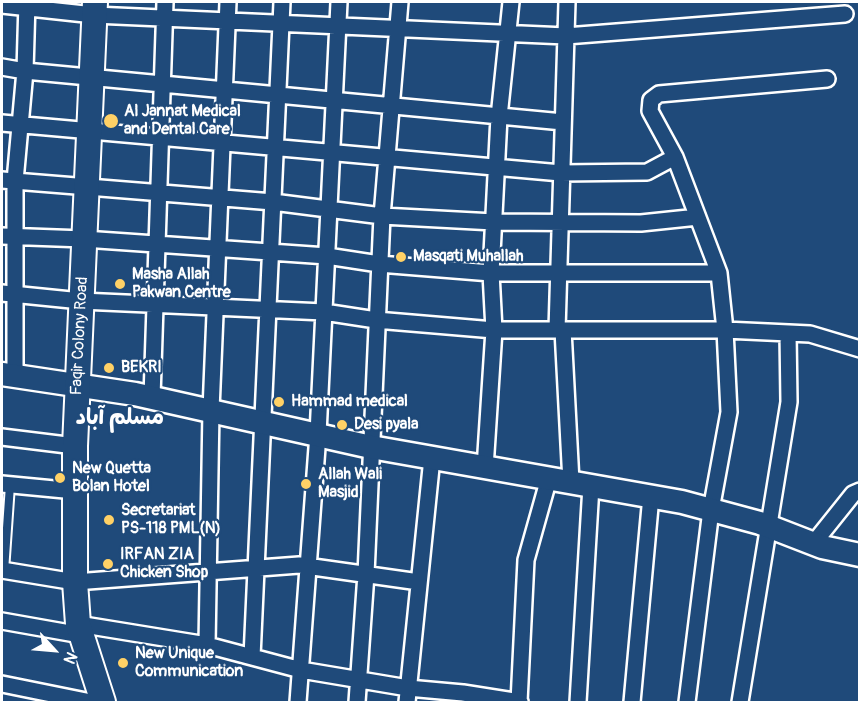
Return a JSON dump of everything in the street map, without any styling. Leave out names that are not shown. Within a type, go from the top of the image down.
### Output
[{"type":"main road","name":"Faqir Colony Road","points":[[94,8],[75,446],[75,582],[80,630],[96,699]]},
{"type":"main road","points":[[8,375],[152,397],[371,447],[651,496],[711,510],[771,528],[813,544],[860,555]]},
{"type":"street","points":[[152,397],[165,2]]},
{"type":"street","points":[[207,645],[211,410],[228,2]]},
{"type":"street","points":[[252,657],[282,2]]},
{"type":"street","points":[[298,702],[318,434],[339,2]]},
{"type":"street","points":[[357,702],[378,337],[376,320],[381,216],[393,106],[400,2]]},
{"type":"street","points":[[485,468],[494,330],[491,273],[496,168],[511,2]]},
{"type":"street","points":[[567,2],[558,273],[570,482],[578,702]]},
{"type":"street","points":[[2,5],[94,8],[165,18],[566,36],[845,14]]},
{"type":"street","points":[[8,375],[8,181],[25,71],[27,5]]},
{"type":"street","points":[[2,66],[25,71],[563,122]]},
{"type":"street","points":[[687,702],[711,510],[729,412],[725,330],[719,273],[675,157],[650,111],[651,100],[655,96],[827,80]]},
{"type":"street","points":[[2,123],[161,135],[496,168],[561,172],[647,172],[675,157]]},
{"type":"street","points":[[8,181],[273,202],[381,216],[494,222],[641,223],[698,217]]},
{"type":"street","points":[[9,237],[84,239],[327,256],[379,264],[491,273],[719,273]]},
{"type":"street","points":[[8,294],[81,301],[324,312],[376,320],[494,330],[725,330],[810,334],[860,350]]},
{"type":"street","points":[[740,702],[771,528],[789,402],[788,333]]},
{"type":"street","points":[[2,437],[75,446]]},
{"type":"street","points":[[407,695],[432,458]]},
{"type":"street","points":[[2,621],[207,645],[301,670],[359,680],[407,695],[519,702],[526,560],[570,482]]},
{"type":"street","points":[[5,484],[75,490]]},
{"type":"street","points":[[813,544],[854,494],[860,491]]},
{"type":"street","points":[[632,702],[651,496]]},
{"type":"street","points":[[3,571],[75,582],[308,566],[419,582]]},
{"type":"street","points":[[2,684],[96,699]]},
{"type":"lane","points":[[3,571],[5,484]]},
{"type":"place","name":"Al Jannat Medical and Dental Care","points":[[111,121]]},
{"type":"place","name":"Masqati Muhallah","points":[[401,257]]},
{"type":"place","name":"Masha Allah Pakwan Centre","points":[[120,284]]},
{"type":"place","name":"BEKRI","points":[[109,368]]},
{"type":"place","name":"Hammad medical","points":[[279,402]]},
{"type":"place","name":"Desi pyala","points":[[342,425]]},
{"type":"place","name":"New Quetta Bolan Hotel","points":[[60,478]]},
{"type":"place","name":"Allah Wali Masjid","points":[[306,484]]},
{"type":"place","name":"Secretariat PS-118 PML(N)","points":[[109,520]]},
{"type":"place","name":"IRFAN ZIA Chicken Shop","points":[[108,564]]},
{"type":"place","name":"New Unique Communication","points":[[123,663]]},
{"type":"district","name":"مسلم آباد","points":[[120,418]]}]
